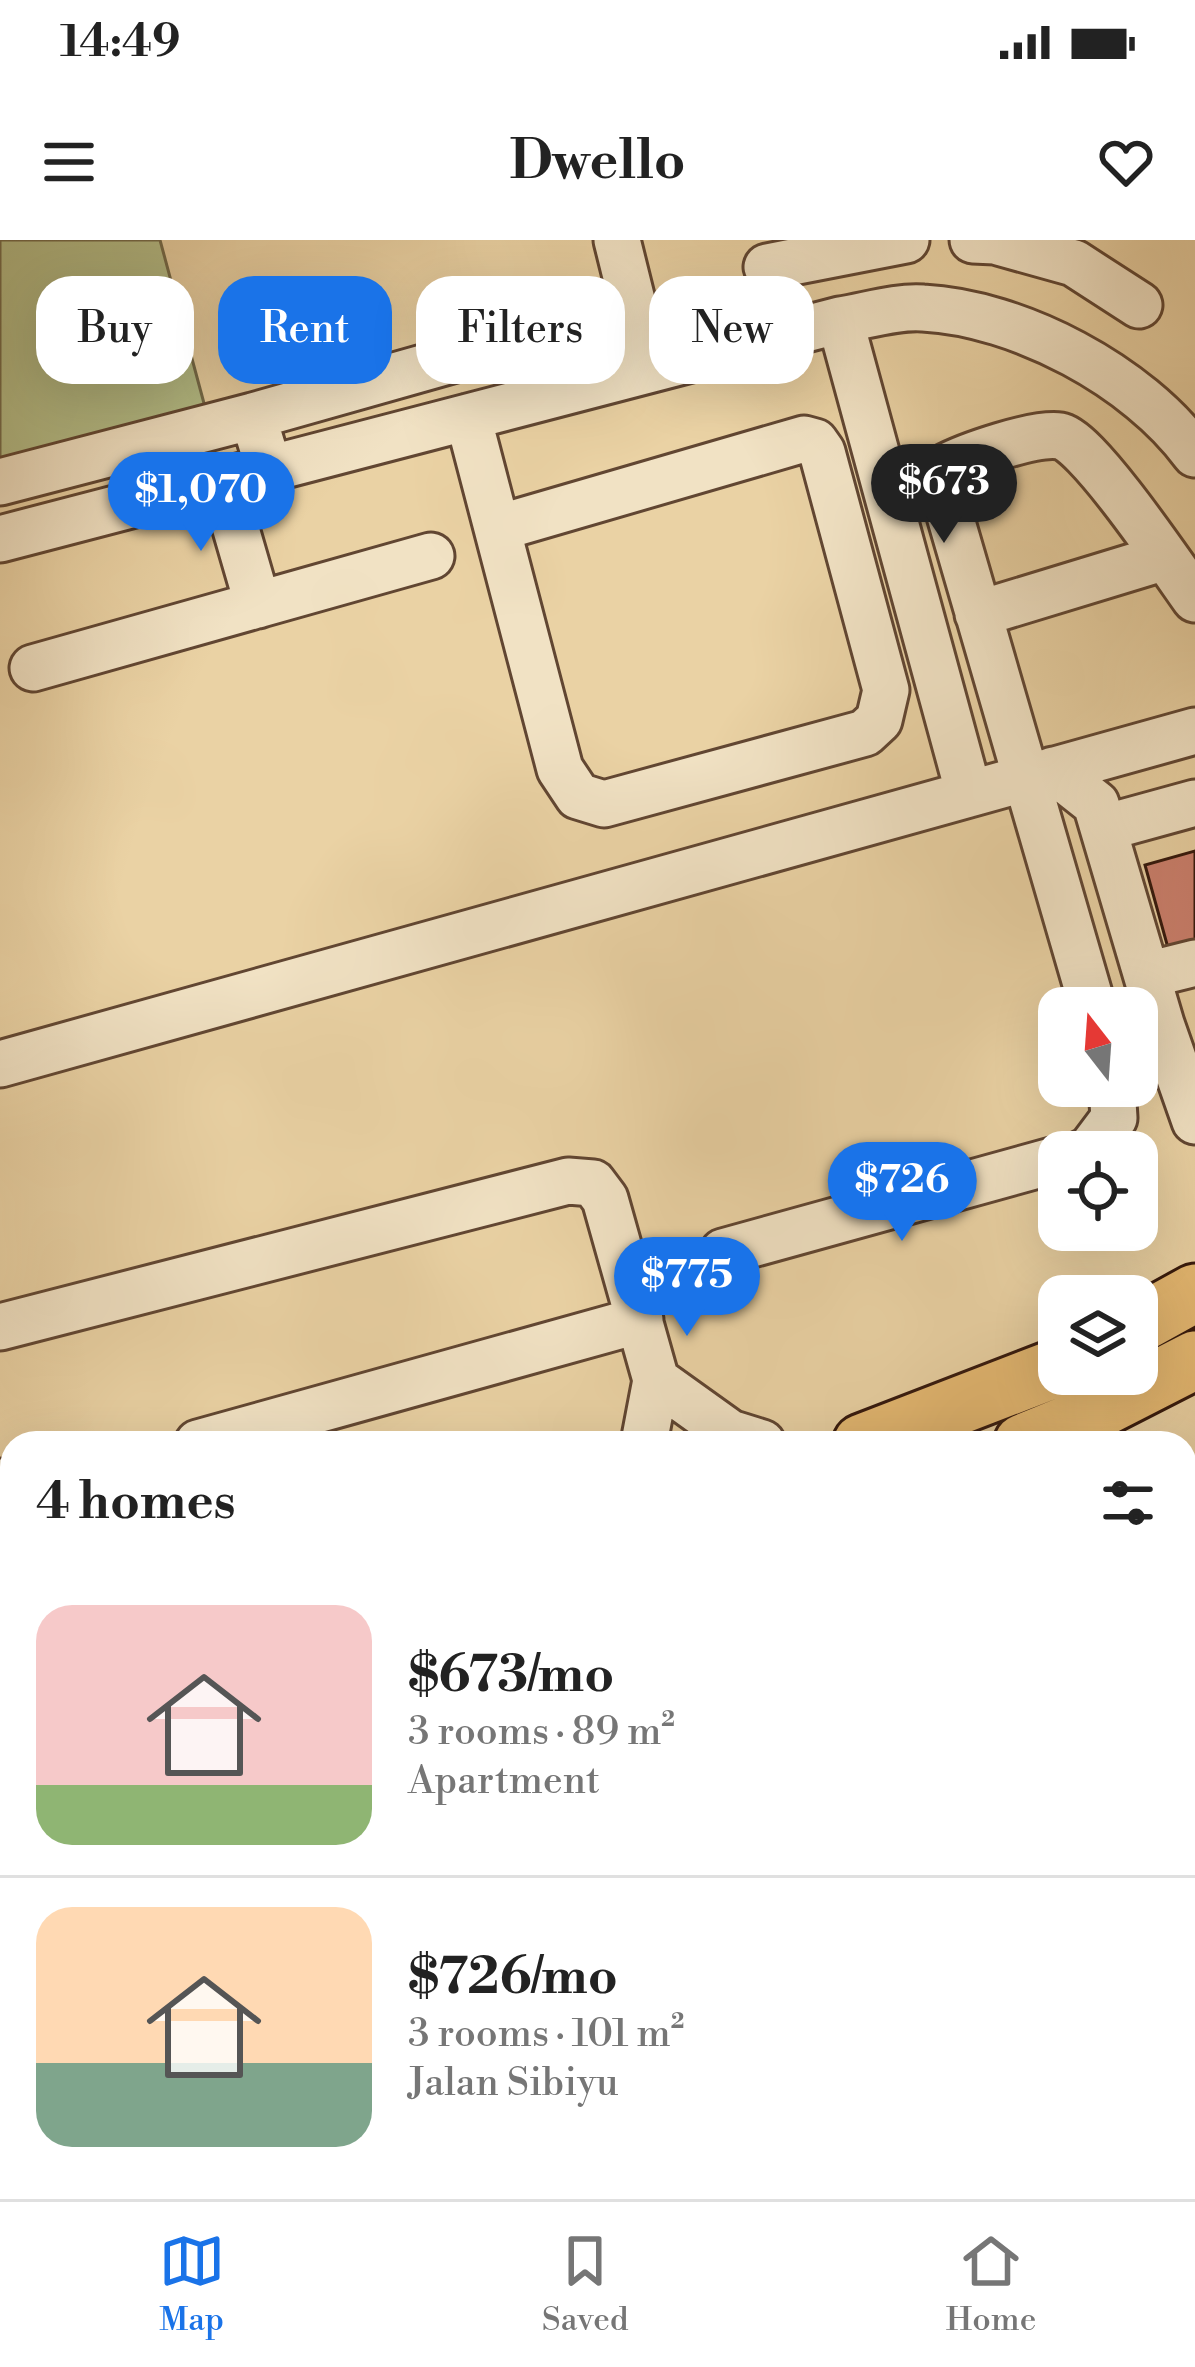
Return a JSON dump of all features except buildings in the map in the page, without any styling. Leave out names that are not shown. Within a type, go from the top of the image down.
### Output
[{"type":"main road","points":[[1158,1313],[1195,1293]]},
{"type":"main road","points":[[1068,1431],[1195,1360]]},
{"type":"main road","points":[[893,1431],[1038,1374]]},
{"type":"street","points":[[0,539],[649,369],[617,240]]},
{"type":"street","points":[[767,267],[906,240]]},
{"type":"street","points":[[920,240],[921,308]]},
{"type":"street","points":[[973,240],[995,241],[1074,263],[1139,305]]},
{"type":"street","points":[[814,327],[921,308],[1012,326],[1080,356],[1144,398],[1193,447]]},
{"type":"street","points":[[840,320],[969,794]]},
{"type":"street","points":[[0,482],[416,370]]},
{"type":"street","points":[[253,416],[269,469]]},
{"type":"street","points":[[468,417],[560,770],[578,796],[604,804],[865,733],[879,720],[886,690],[822,452],[815,442],[803,439],[498,528]]},
{"type":"street","points":[[1088,987],[1041,774],[978,614],[942,488],[944,468],[1042,437],[1062,436],[1078,445],[1195,599]]},
{"type":"street","points":[[222,481],[258,605]]},
{"type":"street","points":[[33,668],[431,556]]},
{"type":"street","points":[[978,614],[1165,557]]},
{"type":"street","points":[[0,1064],[1195,731]]},
{"type":"street","points":[[1041,774],[1096,803],[1148,975],[1178,1018],[1195,1121]]},
{"type":"street","points":[[1104,828],[1195,803]]},
{"type":"street","points":[[1148,975],[1195,963]]},
{"type":"street","points":[[723,1252],[1038,1165]]},
{"type":"street","points":[[0,1327],[568,1181],[593,1183],[605,1199],[656,1380],[646,1431]]},
{"type":"street","points":[[241,1431],[640,1320]]},
{"type":"street","points":[[656,1380],[727,1431]]},
{"type":"green space","points":[[0,240],[160,240],[170,276],[36,276],[36,384],[194,384],[194,366],[205,407],[0,459]]}]
